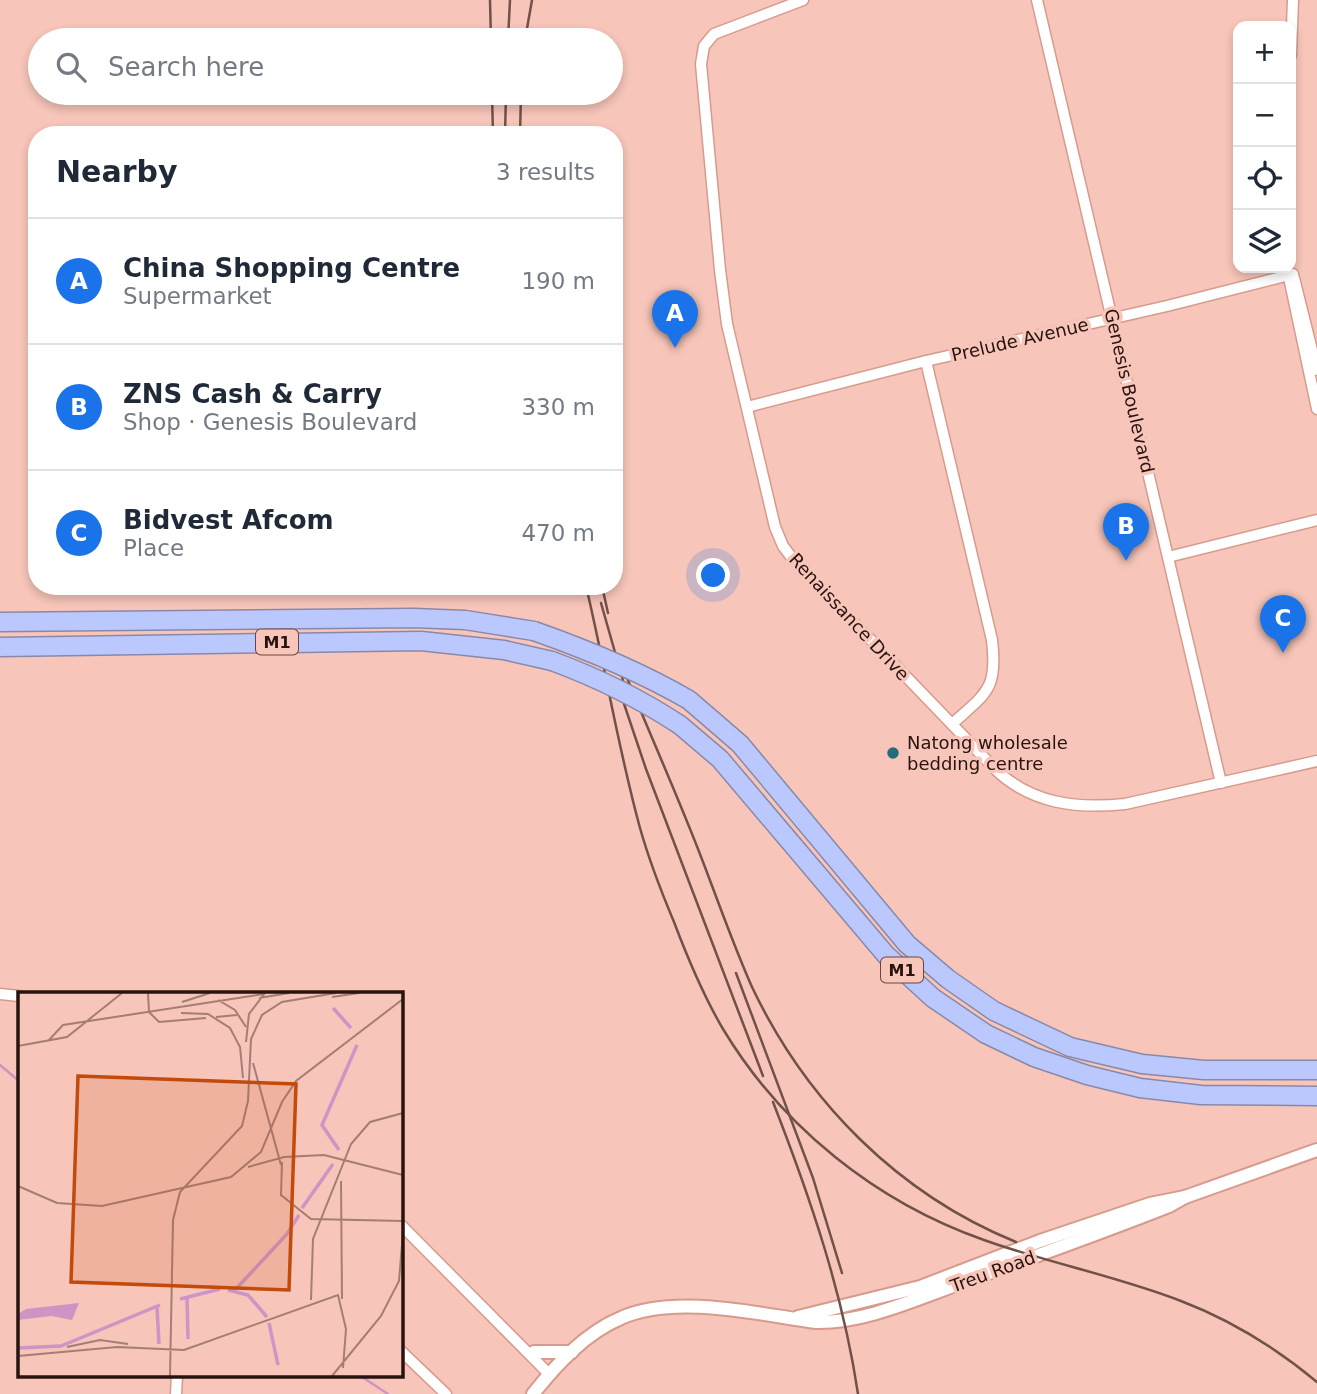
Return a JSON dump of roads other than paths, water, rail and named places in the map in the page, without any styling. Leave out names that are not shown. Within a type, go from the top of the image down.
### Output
[{"type":"highway","name":"M1","points":[[0,622],[413,618],[488,623],[534,631],[587,649],[688,700],[740,744],[907,944],[948,979],[994,1011],[1070,1047],[1142,1064],[1204,1070],[1317,1070]]},
{"type":"highway","name":"M1","points":[[0,647],[421,641],[503,650],[552,661],[602,680],[646,703],[680,725],[720,759],[886,955],[933,998],[986,1034],[1034,1057],[1087,1076],[1140,1088],[1201,1095],[1317,1096]]},
{"type":"highway","points":[[1204,1070],[1317,1059]]},
{"type":"street","name":"Renaissance Drive","points":[[803,0],[723,29],[707,40],[702,51],[701,64],[723,297],[775,527],[783,546],[1009,783],[1029,794],[1051,801],[1100,807],[1125,804],[1317,761]]},
{"type":"street","name":"Genesis Boulevard","points":[[1037,0],[1221,783]]},
{"type":"street","points":[[1292,21],[1293,0]]},
{"type":"street","name":"Prelude Avenue","points":[[747,407],[926,361],[1113,319],[1283,273]]},
{"type":"street","points":[[1290,273],[1317,410]]},
{"type":"street","points":[[1305,339],[1317,370]]},
{"type":"street","points":[[926,361],[992,640],[994,664],[992,680],[985,695],[952,724]]},
{"type":"street","points":[[1168,557],[1317,520]]},
{"type":"street","points":[[0,994],[18,996]]},
{"type":"street","name":"Treu Road","points":[[533,1394],[552,1371],[591,1335],[621,1318],[659,1307],[682,1305],[795,1318],[920,1286],[990,1258],[1139,1208],[1185,1197],[1317,1150]]},
{"type":"street","points":[[402,1226],[552,1371]]},
{"type":"street","points":[[496,1319],[552,1371]]},
{"type":"street","points":[[402,1352],[446,1394]]},
{"type":"street","points":[[534,1352],[572,1352]]},
{"type":"street","points":[[176,1394],[177,1376]]},
{"type":"waterway","points":[[0,1065],[18,1080]]},
{"type":"waterway","points":[[361,1376],[388,1394]]},
{"type":"railway","points":[[490,0],[491,28]]},
{"type":"railway","points":[[509,28],[510,0]]},
{"type":"railway","points":[[527,28],[532,0]]},
{"type":"railway","points":[[492,105],[493,126]]},
{"type":"railway","points":[[505,126],[506,105]]},
{"type":"railway","points":[[520,126],[521,105]]},
{"type":"railway","points":[[588,595],[632,798],[656,875],[702,990],[723,1029],[773,1098],[835,1157],[906,1205],[984,1240],[1132,1284],[1200,1309],[1252,1336],[1317,1382]]},
{"type":"railway","points":[[604,595],[608,613]]},
{"type":"railway","points":[[601,603],[624,684]]},
{"type":"railway","points":[[625,673],[752,987],[799,1068],[828,1105],[860,1139],[895,1170],[933,1198],[973,1222],[1016,1242]]},
{"type":"railway","points":[[617,683],[646,769],[763,1076]]},
{"type":"railway","points":[[736,973],[813,1178],[842,1273]]},
{"type":"railway","points":[[773,1102],[824,1246],[844,1319],[858,1394]]},
{"type":"place","name":"China Shopping Centre","points":[[675,348]]},
{"type":"place","name":"ZNS Cash & Carry","points":[[1126,561]]},
{"type":"place","name":"Bidvest Afcom","points":[[1283,653]]},
{"type":"place","name":"Natong wholesale bedding centre","points":[[893,753]]}]
